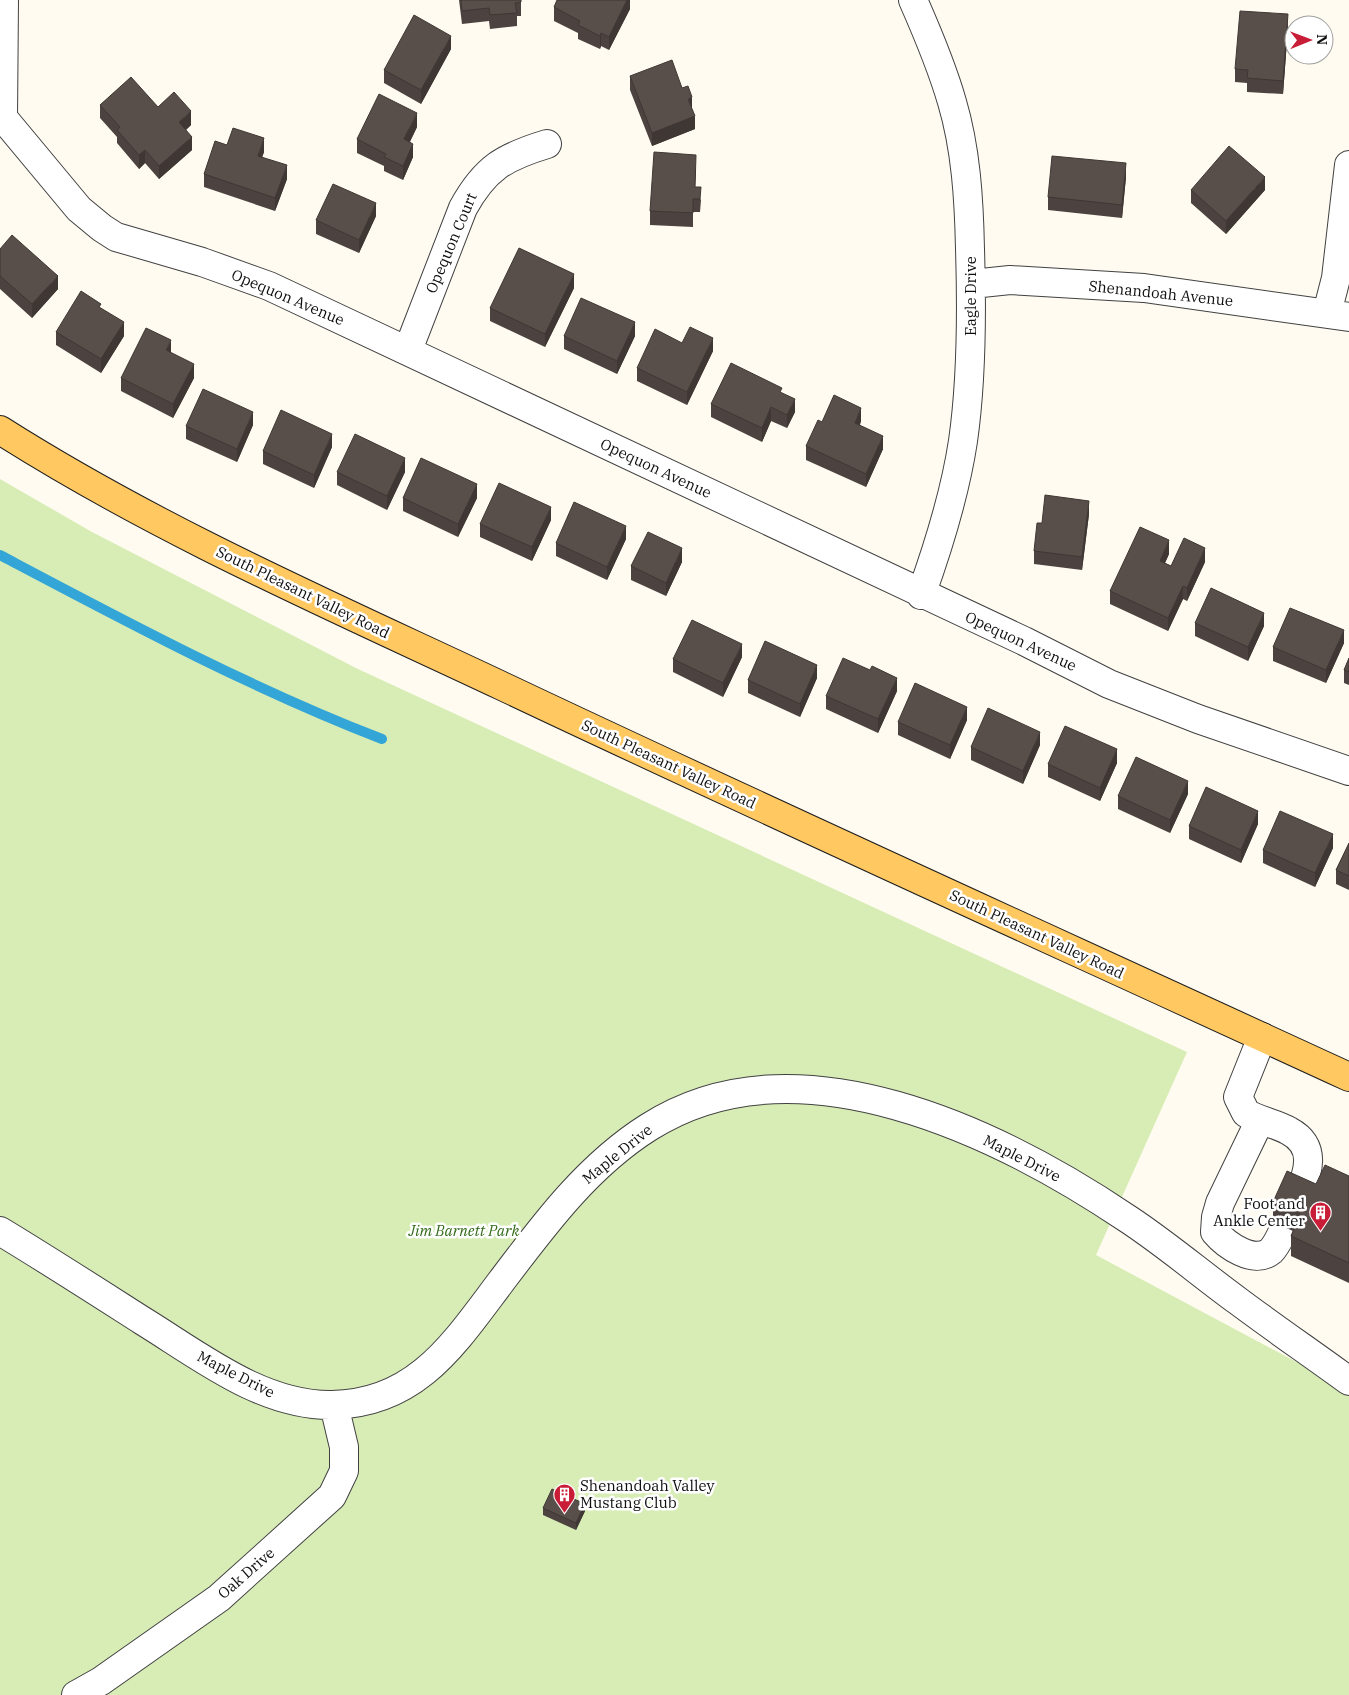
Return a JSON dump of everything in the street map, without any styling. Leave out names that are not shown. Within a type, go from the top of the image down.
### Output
[{"type":"main road","name":"South Pleasant Valley Road","points":[[0,430],[115,498],[236,560],[552,710],[1349,1077]]},
{"type":"street","points":[[2,116],[4,0]]},
{"type":"street","name":"Eagle Drive","points":[[913,0],[932,44],[950,95],[959,136],[969,206],[972,284],[969,385],[963,442],[952,498],[922,595]]},
{"type":"street","name":"Opequon Avenue","points":[[2,116],[79,209],[116,237],[202,262],[269,286],[408,350],[922,595],[1024,641],[1109,684],[1198,718],[1349,771]]},
{"type":"street","name":"Opequon Court","points":[[408,350],[463,208],[475,186],[514,154],[547,144]]},
{"type":"street","points":[[1338,315],[1336,278],[1349,165]]},
{"type":"street","name":"Shenandoah Avenue","points":[[972,284],[1010,280],[1144,288],[1338,315]]},
{"type":"street","points":[[1262,1037],[1238,1097],[1246,1113],[1290,1131],[1304,1145],[1310,1164],[1308,1174],[1298,1196]]},
{"type":"street","name":"Maple Drive","points":[[0,1231],[224,1372],[265,1392],[310,1404],[334,1405],[363,1402],[390,1394],[413,1382],[435,1363],[471,1322],[541,1228],[579,1185],[598,1166],[649,1126],[685,1109],[723,1096],[763,1089],[798,1088],[826,1090],[864,1097],[968,1130],[1070,1182],[1130,1220],[1349,1381]]},
{"type":"street","points":[[1260,1120],[1220,1203],[1216,1217],[1215,1232],[1234,1249],[1245,1253],[1263,1254],[1270,1251],[1285,1227]]},
{"type":"street","name":"Oak Drive","points":[[76,1695],[101,1681],[219,1598],[332,1496],[344,1470],[344,1447],[334,1405]]},
{"type":"green space","name":"Jim Barnett Park","points":[[0,479],[92,532],[358,669],[1187,1052],[1096,1255],[1349,1390],[1349,1695],[0,1695]]},
{"type":"building","points":[[461,0],[521,0],[521,2],[515,3],[517,13],[490,15],[489,8],[462,11]]},
{"type":"building","points":[[557,0],[627,0],[609,37],[601,33],[600,36],[578,25],[580,21],[554,7]]},
{"type":"building","points":[[1240,11],[1288,14],[1284,15],[1283,81],[1247,78],[1248,70],[1235,69]]},
{"type":"building","points":[[414,15],[451,36],[421,90],[384,70]]},
{"type":"building","points":[[672,60],[682,88],[688,86],[692,97],[688,99],[695,116],[652,133],[630,76]]},
{"type":"building","points":[[131,77],[158,107],[174,92],[191,111],[179,122],[192,137],[159,166],[145,150],[139,155],[117,130],[120,127],[100,105]]},
{"type":"building","points":[[379,94],[417,113],[404,139],[413,144],[403,166],[384,157],[386,154],[357,139]]},
{"type":"building","points":[[233,128],[264,138],[258,156],[287,165],[275,198],[204,174],[215,141],[227,145]]},
{"type":"building","points":[[1229,146],[1265,177],[1226,221],[1191,190]]},
{"type":"building","points":[[654,152],[696,155],[695,187],[701,187],[700,199],[693,199],[693,213],[650,211]]},
{"type":"building","points":[[1052,156],[1126,163],[1122,205],[1048,197]]},
{"type":"building","points":[[333,184],[376,203],[359,240],[316,220]]},
{"type":"building","points":[[12,235],[58,276],[32,304],[0,276],[0,249]]},
{"type":"building","points":[[519,248],[574,274],[545,334],[490,308]]},
{"type":"building","points":[[81,291],[101,304],[99,307],[124,322],[101,359],[56,332]]},
{"type":"building","points":[[581,298],[635,322],[617,361],[564,336]]},
{"type":"building","points":[[690,327],[713,338],[687,392],[637,368],[655,329],[682,343]]},
{"type":"building","points":[[146,328],[171,340],[166,350],[194,364],[173,404],[121,378]]},
{"type":"building","points":[[731,363],[782,388],[780,392],[795,399],[787,415],[771,407],[762,428],[711,404]]},
{"type":"building","points":[[203,389],[253,412],[237,449],[186,426]]},
{"type":"building","points":[[834,395],[861,408],[855,423],[883,436],[866,474],[806,446],[818,420],[822,422]]},
{"type":"building","points":[[281,410],[332,434],[314,475],[263,451]]},
{"type":"building","points":[[355,434],[405,458],[387,496],[337,472]]},
{"type":"building","points":[[421,458],[477,484],[458,524],[403,498]]},
{"type":"building","points":[[499,483],[551,507],[532,547],[480,524]]},
{"type":"building","points":[[1045,495],[1089,501],[1082,557],[1034,551],[1037,523],[1042,523]]},
{"type":"building","points":[[574,502],[626,526],[607,567],[556,543]]},
{"type":"building","points":[[1140,527],[1169,540],[1160,561],[1171,566],[1184,538],[1205,548],[1187,588],[1183,586],[1168,618],[1110,591]]},
{"type":"building","points":[[648,532],[682,548],[666,583],[631,566]]},
{"type":"building","points":[[1211,588],[1264,613],[1248,647],[1195,623]]},
{"type":"building","points":[[1290,608],[1344,630],[1326,670],[1273,647]]},
{"type":"building","points":[[692,620],[742,644],[723,683],[673,659]]},
{"type":"building","points":[[765,641],[817,665],[800,704],[748,680]]},
{"type":"building","points":[[843,658],[870,670],[872,666],[897,678],[878,719],[826,696]]},
{"type":"building","points":[[1349,658],[1349,672],[1344,670]]},
{"type":"building","points":[[915,683],[967,707],[950,745],[898,722]]},
{"type":"building","points":[[988,708],[1040,732],[1023,771],[971,747]]},
{"type":"building","points":[[1065,726],[1117,749],[1100,788],[1048,764]]},
{"type":"building","points":[[1136,757],[1188,781],[1170,820],[1118,796]]},
{"type":"building","points":[[1206,787],[1258,811],[1241,850],[1189,826]]},
{"type":"building","points":[[1280,811],[1333,834],[1315,873],[1263,850]]},
{"type":"building","points":[[1349,843],[1349,876],[1336,870]]},
{"type":"building","name":"Foot and Ankle Center","points":[[1325,1165],[1349,1176],[1349,1263],[1291,1236],[1300,1214],[1273,1202],[1287,1171],[1316,1184]]},
{"type":"building","name":"Shenandoah Valley Mustang Club","points":[[552,1489],[585,1504],[576,1523],[543,1508]]},
{"type":"waterway","points":[[0,555],[188,653],[284,698],[382,739]]},
{"type":"place","name":"Foot and Ankle Center","points":[[1321,1231]]},
{"type":"place","name":"Shenandoah Valley Mustang Club","points":[[564,1513]]}]
